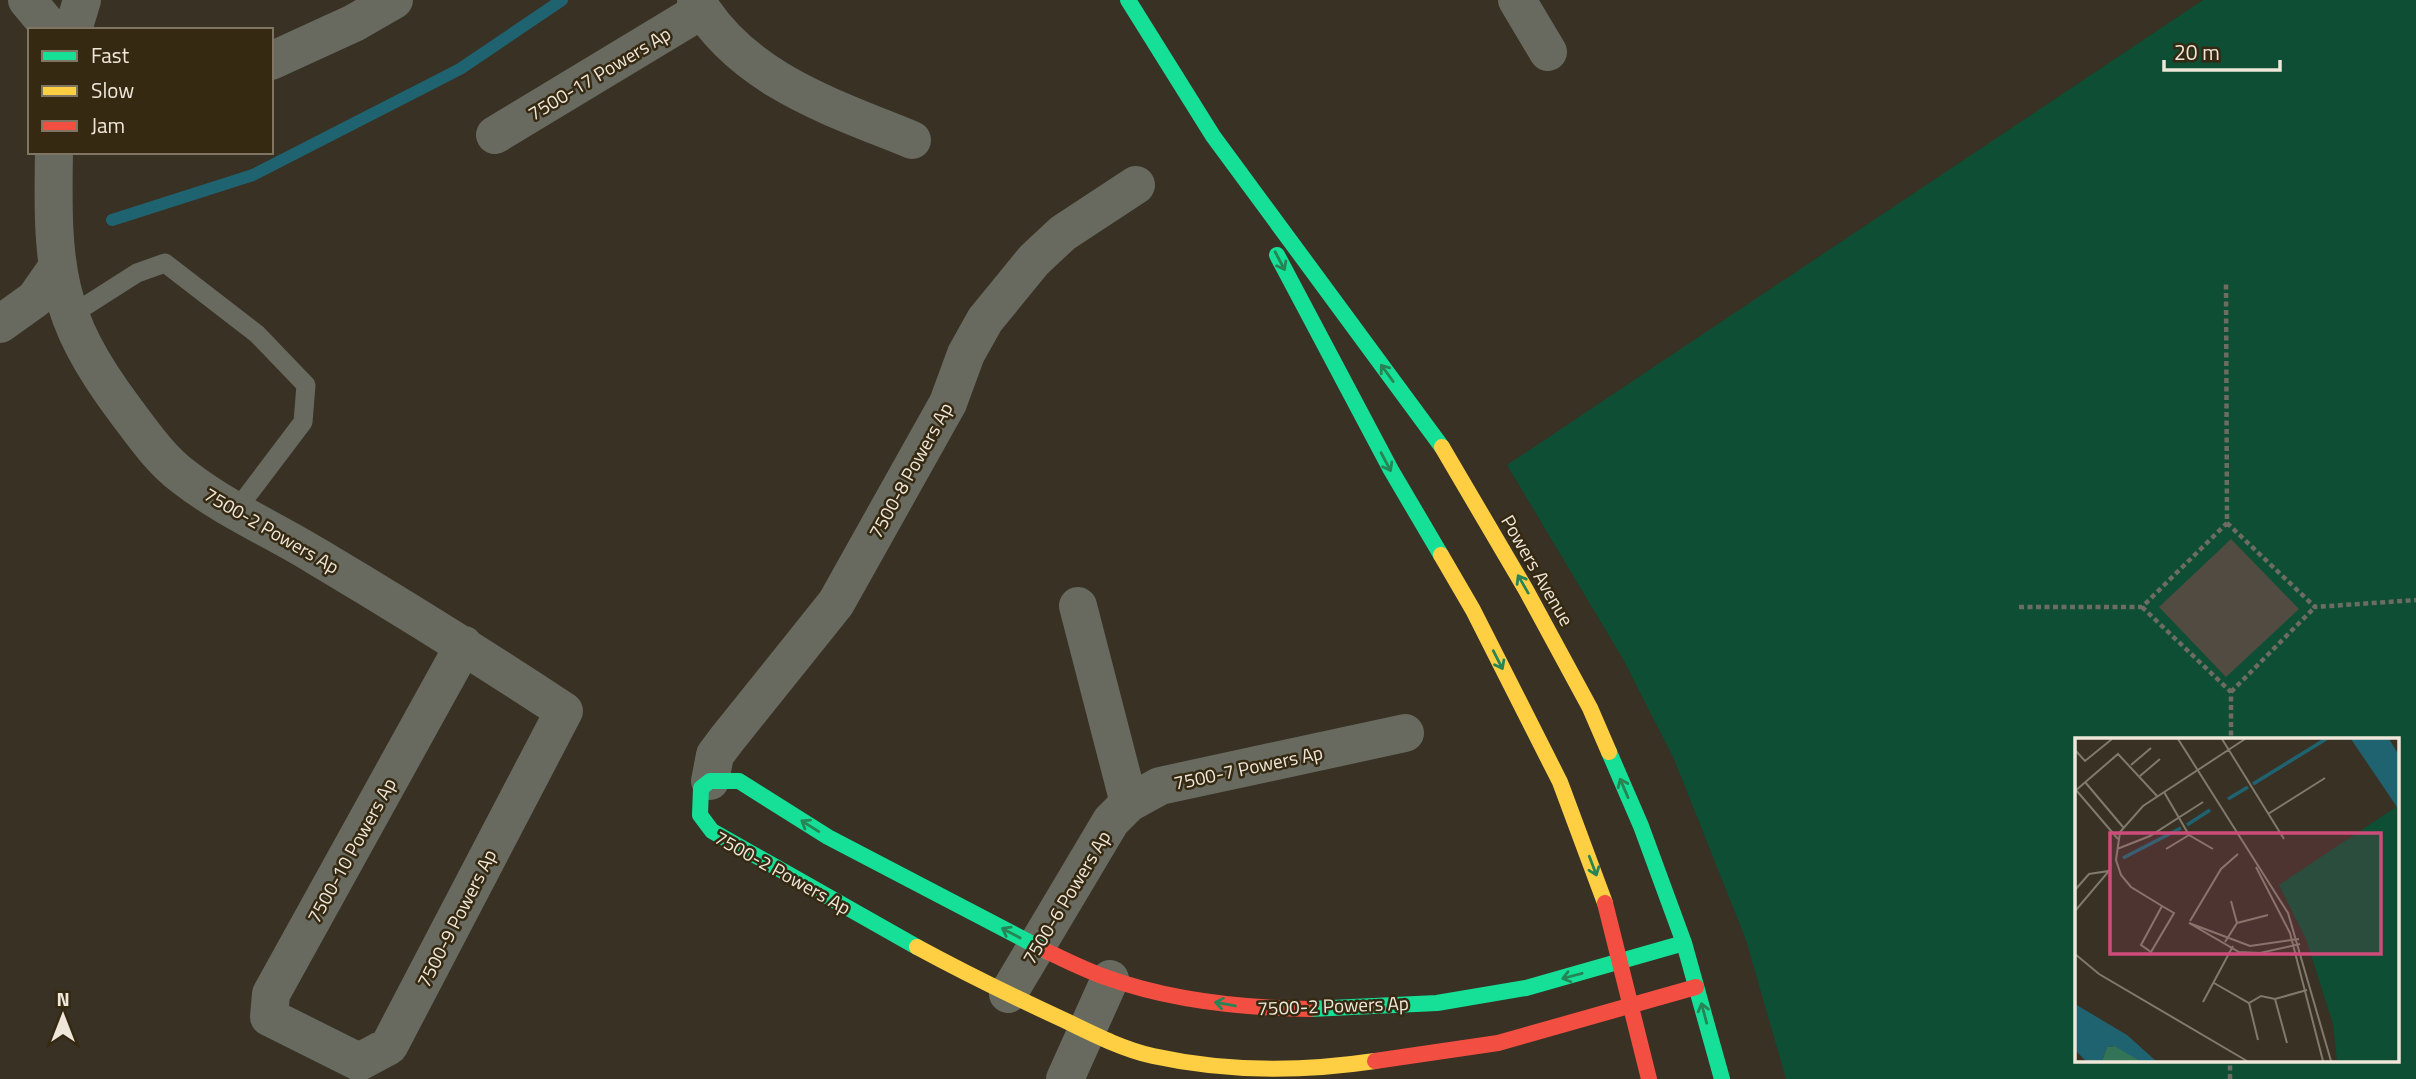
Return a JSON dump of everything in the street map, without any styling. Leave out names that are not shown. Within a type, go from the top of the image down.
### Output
[{"type":"street","points":[[27,0],[50,28]]},
{"type":"street","points":[[74,28],[82,0]]},
{"type":"street","points":[[273,60],[354,23],[394,0]]},
{"type":"street","name":"Powers Avenue","points":[[1128,0],[1213,136],[1391,470],[1473,610],[1560,782],[1601,888],[1649,1079]]},
{"type":"street","points":[[1517,0],[1548,52]]},
{"type":"street","points":[[699,5],[761,70],[794,91],[912,140]]},
{"type":"street","name":"7500-17 Powers Ap","points":[[495,135],[699,5]]},
{"type":"street","name":"Powers Avenue","points":[[1213,136],[1446,453],[1527,590],[1590,708],[1641,826],[1684,943],[1722,1079]]},
{"type":"street","name":"7500-2 Powers Ap","points":[[54,154],[52,237],[56,269],[68,317],[95,371],[153,449],[184,477],[235,512],[289,540],[464,645],[564,710]]},
{"type":"street","name":"7500-8 Powers Ap","points":[[710,781],[715,755],[836,603],[948,403],[967,354],[985,320],[1034,260],[1063,233],[1136,185]]},
{"type":"street","points":[[0,324],[35,299],[56,269]]},
{"type":"street","points":[[1079,606],[1129,803]]},
{"type":"street","name":"7500-10 Powers Ap","points":[[310,1040],[269,1017],[271,994],[464,645]]},
{"type":"street","name":"7500-9 Powers Ap","points":[[310,1040],[359,1062],[389,1046],[564,710]]},
{"type":"street","name":"7500-7 Powers Ap","points":[[1129,803],[1160,786],[1405,733]]},
{"type":"street","name":"7500-2 Powers Ap","points":[[1684,943],[1527,988],[1437,1003],[1311,1009],[1251,1008],[1156,992],[1110,979],[1037,947],[828,837],[739,781],[710,781],[701,788],[698,799],[698,812],[704,827],[1008,994],[1122,1048],[1153,1056],[1243,1069],[1333,1067],[1497,1043],[1630,1008],[1696,987]]},
{"type":"street","name":"7500-6 Powers Ap","points":[[1008,994],[1111,821],[1129,803]]},
{"type":"street","points":[[1065,1079],[1110,979]]},
{"type":"lane","points":[[68,317],[137,273],[165,263],[257,334],[306,385],[303,422],[235,512]]},
{"type":"path","points":[[2142,607],[2227,523],[2226,281]]},
{"type":"path","points":[[2227,523],[2315,607]]},
{"type":"path","points":[[2231,738],[2231,692],[2315,607],[2416,600]]},
{"type":"path","points":[[2019,607],[2142,607],[2231,692]]},
{"type":"green space","points":[[2203,0],[2416,0],[2416,1079],[1786,1079],[1746,940],[1674,759],[1623,659],[1507,465]]},
{"type":"building","points":[[2231,539],[2299,609],[2226,677],[2159,607]]},
{"type":"waterway","points":[[112,220],[253,175],[460,69],[562,0]]},
{"type":"traffic: fast","points":[[1128,0],[1213,136],[1442,447]]},
{"type":"traffic: fast","points":[[1277,255],[1391,470],[1441,555]]},
{"type":"traffic: fast","points":[[1609,752],[1641,826],[1684,943],[1722,1079]]},
{"type":"traffic: fast","points":[[917,947],[712,831],[700,815],[701,788],[710,781],[739,781],[828,837],[1048,952]]},
{"type":"traffic: fast","points":[[1310,1009],[1437,1003],[1526,988],[1684,943]]},
{"type":"traffic: slow","points":[[1442,447],[1526,590],[1590,708],[1609,752]]},
{"type":"traffic: slow","points":[[1441,555],[1473,610],[1560,782],[1605,903]]},
{"type":"traffic: slow","points":[[917,947],[1097,1036],[1153,1056],[1208,1065],[1264,1069],[1375,1061]]},
{"type":"traffic: jam","points":[[1605,903],[1649,1079]]},
{"type":"traffic: jam","points":[[1048,952],[1132,986],[1182,998],[1233,1005],[1310,1009]]},
{"type":"traffic: jam","points":[[1375,1061],[1498,1043],[1696,987]]}]
